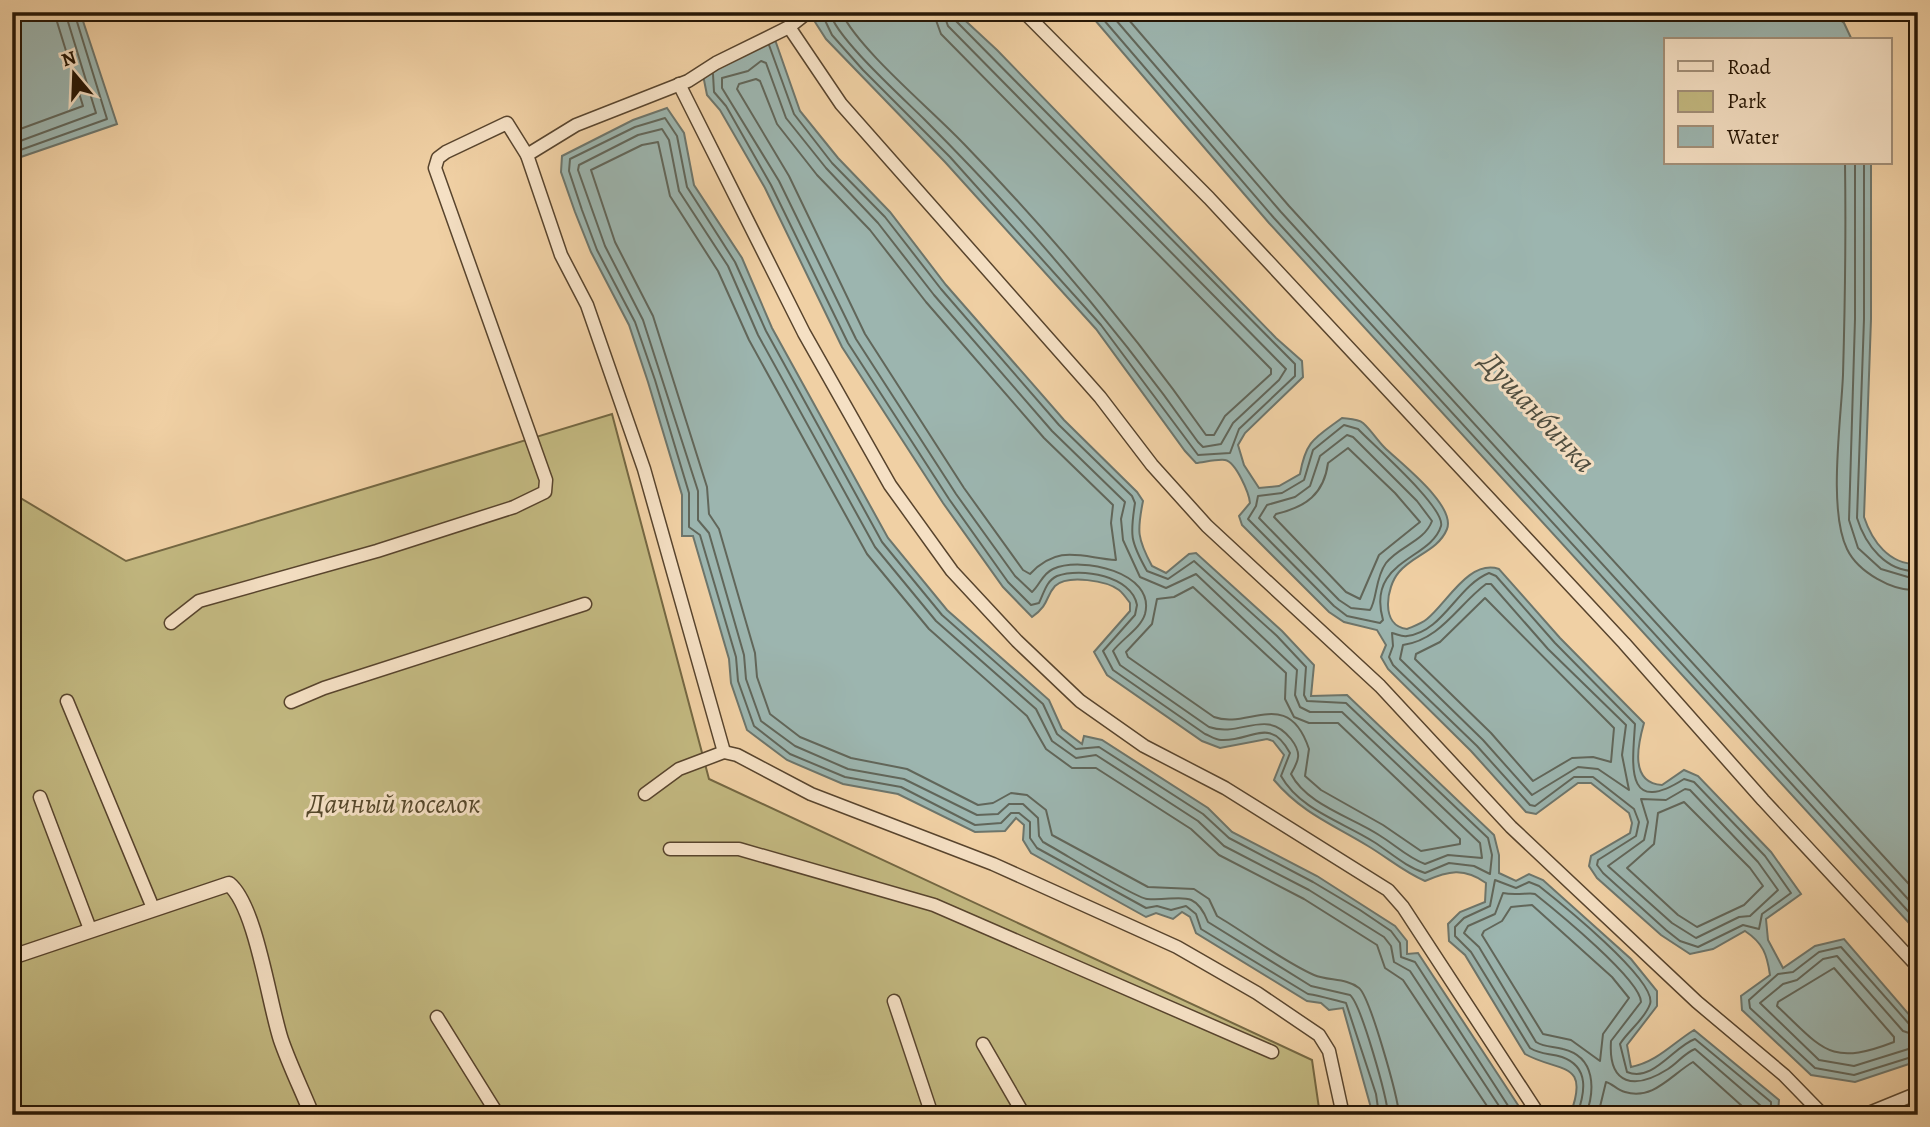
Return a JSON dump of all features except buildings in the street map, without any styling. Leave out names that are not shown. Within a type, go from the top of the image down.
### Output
[{"type":"street","points":[[527,155],[576,125],[679,84],[789,27],[808,12]]},
{"type":"street","points":[[1024,12],[1209,198],[1623,643],[1763,800],[1918,967]]},
{"type":"street","points":[[789,27],[841,104],[1100,397],[1153,465],[1207,526],[1380,685],[1511,827],[1698,1002],[1784,1076],[1823,1115]]},
{"type":"street","points":[[679,84],[804,333],[890,485],[952,571],[1080,701],[1144,746],[1225,788],[1388,890],[1402,907],[1539,1115]]},
{"type":"street","points":[[171,623],[199,601],[377,551],[514,507],[545,492],[547,481],[435,168],[438,158],[446,152],[507,123],[527,155],[561,255],[587,305],[644,469],[724,752]]},
{"type":"street","points":[[291,702],[324,688],[586,604]]},
{"type":"street","points":[[67,701],[153,908]]},
{"type":"street","points":[[645,794],[679,769],[724,752],[737,755],[811,794],[993,864],[1177,947],[1257,993],[1319,1035],[1329,1051],[1343,1115]]},
{"type":"street","points":[[40,797],[90,929]]},
{"type":"street","points":[[670,849],[739,849],[934,905],[1272,1052]]},
{"type":"street","points":[[12,957],[219,885],[229,884],[236,889],[251,926],[282,1044],[312,1115]]},
{"type":"street","points":[[894,1001],[932,1115]]},
{"type":"street","points":[[437,1017],[498,1115]]},
{"type":"street","points":[[983,1044],[1024,1115]]},
{"type":"street","points":[[1864,1115],[1918,1093]]},
{"type":"green space","name":"Дачный поселок","points":[[612,414],[709,779],[1312,1060],[1320,1115],[12,1115],[12,493],[126,561]]},
{"type":"water","points":[[12,12],[80,12],[117,124],[12,160]]},
{"type":"water","points":[[814,12],[956,12],[997,50],[1276,338],[1302,361],[1303,377],[1245,433],[1238,445],[1244,465],[1259,488],[1279,486],[1300,474],[1305,454],[1313,441],[1342,418],[1363,423],[1384,447],[1425,485],[1448,519],[1447,529],[1438,543],[1405,566],[1395,579],[1388,605],[1393,621],[1407,629],[1420,624],[1435,612],[1468,576],[1478,570],[1499,569],[1560,638],[1644,723],[1638,761],[1644,777],[1652,783],[1662,785],[1684,770],[1698,776],[1771,852],[1801,894],[1766,919],[1768,940],[1783,968],[1815,946],[1844,939],[1918,1025],[1918,1061],[1855,1082],[1811,1075],[1742,1010],[1741,996],[1770,975],[1766,955],[1756,940],[1745,931],[1713,949],[1690,954],[1661,935],[1597,878],[1589,866],[1591,856],[1630,833],[1632,823],[1629,813],[1591,783],[1578,783],[1536,814],[1526,812],[1471,751],[1388,669],[1381,657],[1386,645],[1377,630],[1344,622],[1329,612],[1242,525],[1239,516],[1250,503],[1245,486],[1233,466],[1225,460],[1196,463],[1096,329],[945,162],[826,39],[815,22]]},
{"type":"water","name":"Душанбинка","points":[[1088,12],[1830,12],[1844,23],[1851,38],[1664,38],[1664,164],[1871,164],[1871,319],[1864,517],[1883,550],[1898,560],[1918,564],[1918,933],[1269,223]]},
{"type":"water","points":[[773,34],[800,111],[838,158],[890,212],[946,285],[1064,420],[1137,492],[1143,501],[1139,527],[1141,541],[1152,566],[1166,573],[1189,554],[1196,553],[1282,631],[1314,665],[1311,696],[1347,695],[1494,835],[1499,855],[1499,873],[1516,881],[1529,874],[1543,880],[1631,959],[1657,991],[1657,1006],[1627,1045],[1631,1067],[1657,1057],[1694,1030],[1779,1100],[1778,1113],[1570,1115],[1577,1085],[1574,1077],[1560,1067],[1525,1054],[1465,955],[1449,941],[1448,924],[1460,912],[1485,902],[1486,883],[1456,872],[1425,881],[1410,873],[1295,801],[1274,780],[1284,755],[1273,741],[1267,739],[1220,748],[1202,741],[1107,675],[1094,652],[1130,611],[1130,603],[1119,590],[1087,580],[1061,582],[1032,617],[1003,587],[943,503],[842,347],[765,188],[720,110],[707,95],[703,75]]},
{"type":"water","points":[[667,108],[684,133],[694,185],[742,258],[772,328],[888,538],[947,610],[1049,700],[1062,729],[1082,744],[1084,736],[1102,740],[1208,808],[1232,832],[1317,876],[1395,926],[1407,941],[1407,954],[1418,953],[1522,1111],[1518,1115],[1373,1115],[1343,1008],[1329,1010],[1321,1003],[1307,1001],[1196,933],[1190,917],[1182,912],[1173,919],[1156,913],[1146,917],[1031,853],[1023,840],[1024,825],[1016,818],[1005,831],[975,832],[898,794],[843,784],[787,760],[747,730],[731,683],[729,659],[693,536],[682,536],[682,495],[629,325],[591,252],[561,172],[562,156],[633,120]]}]
